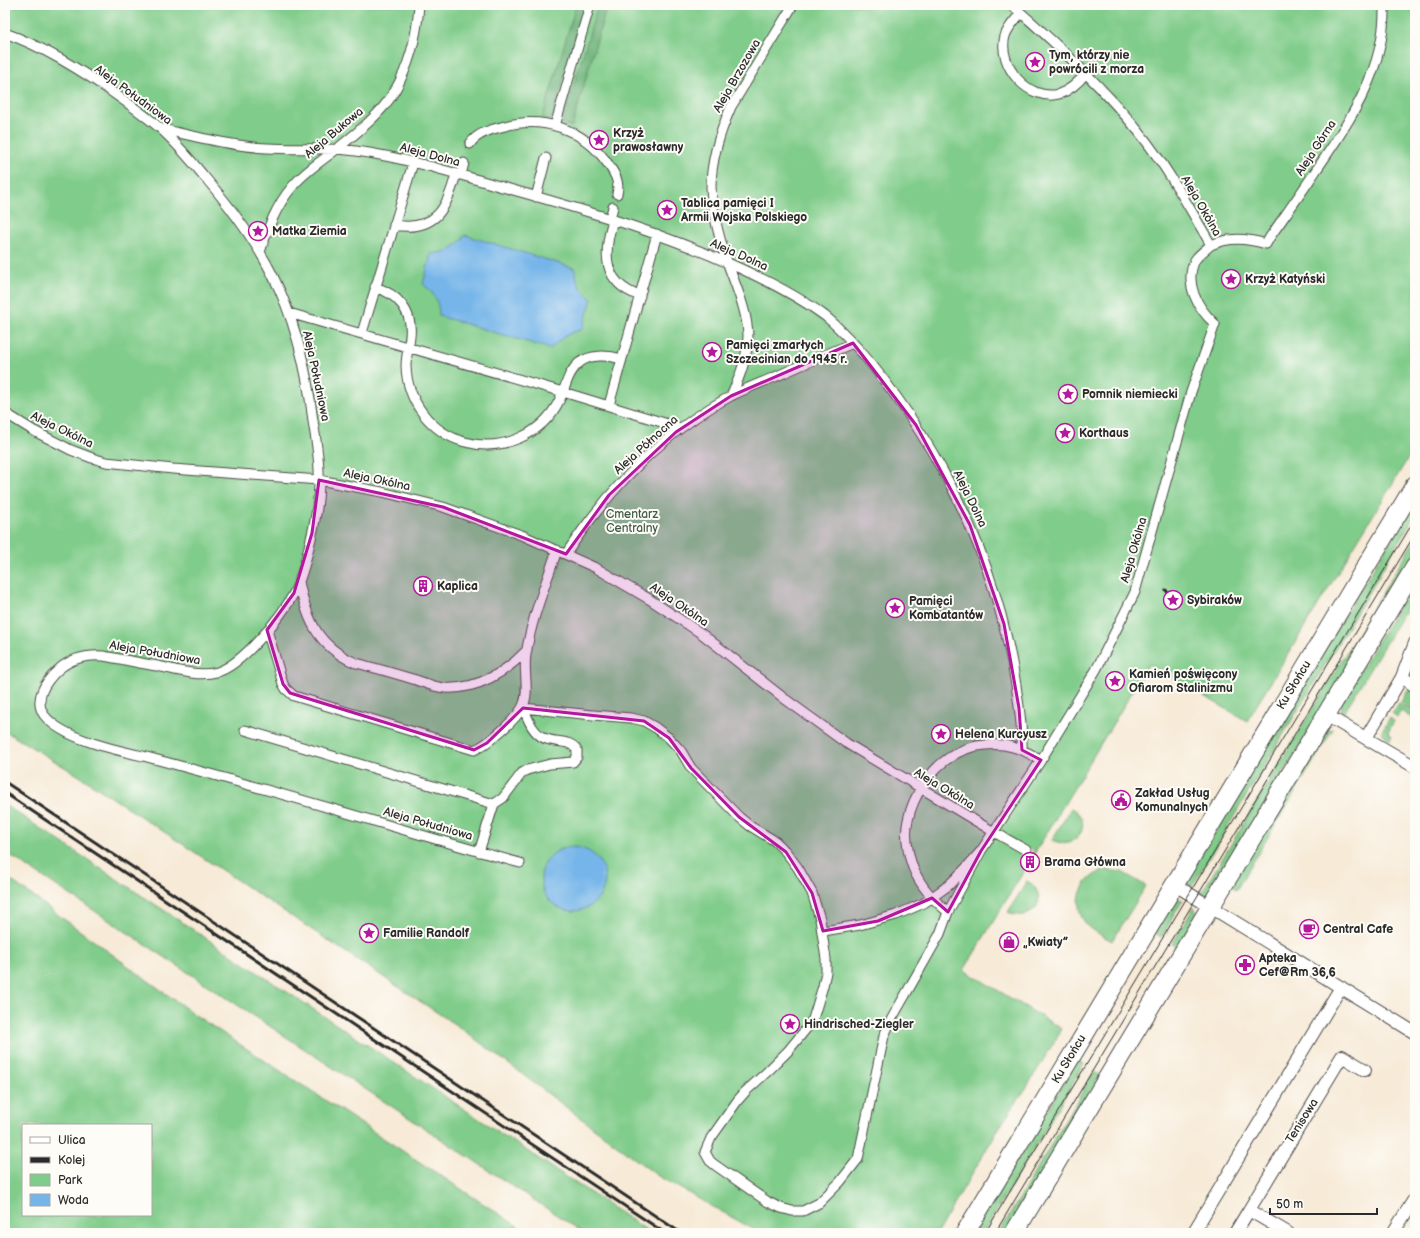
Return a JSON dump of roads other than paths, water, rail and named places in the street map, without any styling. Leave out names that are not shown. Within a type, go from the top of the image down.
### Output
[{"type":"main road","name":"Ku Słońcu","points":[[965,1233],[1415,485]]},
{"type":"main road","points":[[1014,1233],[1415,567]]},
{"type":"street","name":"Aleja Bukowa","points":[[260,252],[275,212],[293,186],[372,118],[393,93],[407,63],[413,44],[419,5]]},
{"type":"street","points":[[555,126],[590,5]]},
{"type":"street","name":"Aleja Brzozowa","points":[[731,396],[744,363],[748,335],[743,308],[718,228],[712,198],[712,173],[724,122],[740,90],[793,5]]},
{"type":"street","name":"Aleja Okólna","points":[[5,413],[34,431],[71,450],[106,462],[319,480],[382,492],[443,506],[557,550],[622,582],[674,614],[824,729],[994,832],[1041,760],[1096,670],[1135,592],[1191,392],[1215,324],[1206,315],[1195,299],[1191,277],[1196,259],[1211,245],[1156,155],[1139,132],[1086,74],[1051,38],[1012,5]]},
{"type":"street","name":"Aleja Górna","points":[[1211,245],[1220,241],[1234,239],[1250,240],[1266,244],[1336,140],[1366,89],[1379,53],[1383,34],[1384,5]]},
{"type":"street","points":[[1021,13],[1009,27],[1004,42],[1007,64],[1019,81],[1030,89],[1038,92],[1057,94],[1076,84],[1086,74]]},
{"type":"street","name":"Aleja Południowa","points":[[5,33],[43,50],[84,74],[162,129],[187,155],[234,214],[260,252],[273,275],[289,313],[298,341],[308,384],[316,443],[319,480],[312,533],[298,582],[289,601],[267,630],[237,661],[223,670],[215,672],[192,673],[103,656],[87,656],[73,661],[59,669],[47,682],[40,696],[44,715],[56,726],[90,742],[246,784],[520,863]]},
{"type":"street","points":[[470,144],[475,137],[505,125],[531,122],[555,126],[578,135],[598,151],[618,179],[619,185],[617,194]]},
{"type":"street","name":"Aleja Dolna","points":[[162,129],[232,145],[249,147],[285,150],[338,148],[375,154],[536,197],[657,234],[689,246],[770,282],[824,316],[853,343],[876,370],[916,425],[944,474],[970,525],[989,576],[1004,624],[1019,708],[1022,729],[1022,750]]},
{"type":"street","points":[[536,197],[546,158]]},
{"type":"street","points":[[362,333],[412,163]]},
{"type":"street","points":[[394,225],[414,226],[434,218],[443,209],[447,202],[464,163]]},
{"type":"street","points":[[614,207],[607,250],[607,263],[609,270],[622,287],[640,296]]},
{"type":"street","points":[[609,405],[657,234]]},
{"type":"street","points":[[375,287],[391,294],[401,302],[410,319],[406,366],[407,379],[417,405],[424,416],[434,426],[451,437],[464,442],[477,445],[497,445],[523,437],[540,425],[549,416],[557,404],[571,373],[579,363],[583,360],[602,356],[622,359]]},
{"type":"street","points":[[289,313],[609,405],[681,428]]},
{"type":"street","name":"Aleja Północna","points":[[566,554],[609,495],[652,452],[681,428],[708,409],[731,396],[853,343]]},
{"type":"street","points":[[267,630],[283,684],[290,693],[302,698],[474,750],[487,743],[513,719],[522,708],[526,695],[525,664],[527,650],[533,623],[557,550]]},
{"type":"street","points":[[298,582],[308,614],[317,634],[330,648],[347,659],[440,687],[465,687],[483,681],[506,669],[517,661],[527,650]]},
{"type":"street","points":[[1366,738],[1402,677],[1415,643]]},
{"type":"street","points":[[1402,677],[1415,686]]},
{"type":"street","points":[[479,852],[494,804],[503,798],[522,773],[527,770],[550,764],[573,762],[577,757],[577,750],[573,746],[563,742],[545,739],[537,733],[530,724],[522,708]]},
{"type":"street","points":[[522,708],[631,718],[656,728],[669,738],[681,751],[691,768],[739,817],[750,826],[775,841],[790,856],[812,893],[823,931],[826,959],[826,972],[823,986],[813,1019],[781,1058],[738,1100],[711,1138],[706,1152],[710,1161],[715,1165],[768,1202],[781,1208],[792,1211],[803,1211],[819,1203],[840,1182],[858,1159],[884,1036],[891,1020],[940,934],[948,912],[981,851]]},
{"type":"street","points":[[1326,714],[1415,767]]},
{"type":"street","points":[[245,730],[494,804]]},
{"type":"street","points":[[948,912],[932,898],[916,873],[911,862],[908,847],[908,821],[915,800],[921,789],[944,761],[952,755],[978,746],[1005,745],[1022,750],[1041,760]]},
{"type":"street","points":[[823,931],[878,921],[911,909],[932,898],[966,870],[994,832],[1026,850]]},
{"type":"street","points":[[1174,886],[1342,987],[1415,1033]]},
{"type":"street","points":[[1193,1233],[1342,987]]},
{"type":"street","name":"Tenisowa","points":[[1235,1233],[1342,1056],[1365,1070]]},
{"type":"street","points":[[1393,1233],[1415,1198]]},
{"type":"street","points":[[1249,1210],[1288,1233]]},
{"type":"water","points":[[465,235],[574,268],[580,285],[585,293],[592,299],[582,330],[565,336],[551,349],[439,316],[435,298],[423,284],[431,254],[451,249],[458,244]]},
{"type":"water","points":[[573,847],[585,849],[596,856],[603,867],[605,879],[603,891],[596,902],[585,909],[573,911],[561,909],[550,902],[543,891],[541,879],[543,867],[550,856],[561,849]]},
{"type":"tunnel","points":[[1026,850],[1034,854]]},
{"type":"tram line","points":[[985,1233],[1415,519]]},
{"type":"tram line","points":[[995,1233],[1415,534]]},
{"type":"railway","points":[[1166,590],[1175,604]]},
{"type":"railway","points":[[5,782],[681,1233]]},
{"type":"railway","points":[[5,793],[665,1233]]},
{"type":"place","name":"Tym, którzy nie powrócili z morza","points":[[1035,62]]},
{"type":"place","name":"Krzyż prawosławny","points":[[599,140]]},
{"type":"place","name":"Tablica pamięci I Armii Wojska Polskiego","points":[[667,210]]},
{"type":"place","name":"Matka Ziemia","points":[[258,231]]},
{"type":"place","name":"Krzyż Katyński","points":[[1231,279]]},
{"type":"place","name":"Pamięci zmarłych Szczecinian do 1945 r.","points":[[712,352]]},
{"type":"place","name":"Pomnik niemiecki","points":[[1068,394]]},
{"type":"place","name":"Korthaus","points":[[1065,433]]},
{"type":"place","name":"Kaplica","points":[[423,586]]},
{"type":"place","name":"Sybiraków","points":[[1173,600]]},
{"type":"place","name":"Pamięci Kombatantów","points":[[895,608]]},
{"type":"place","name":"Kamień poświęcony Ofiarom Stalinizmu","points":[[1115,681]]},
{"type":"place","name":"Helena Kurcyusz","points":[[941,734]]},
{"type":"place","name":"Zakład Usług Komunalnych","points":[[1121,800]]},
{"type":"place","name":"Brama Główna","points":[[1030,862]]},
{"type":"place","name":"Central Cafe","points":[[1309,929]]},
{"type":"place","name":"Familie Randolf","points":[[369,933]]},
{"type":"place","name":"„Kwiaty”","points":[[1009,942]]},
{"type":"place","name":"Apteka Cef@Rm 36,6","points":[[1245,965]]},
{"type":"place","name":"Hindrisched-Ziegler","points":[[790,1024]]},
{"type":"park label","name":"Cmentarz Centralny","points":[[632,521]]}]
